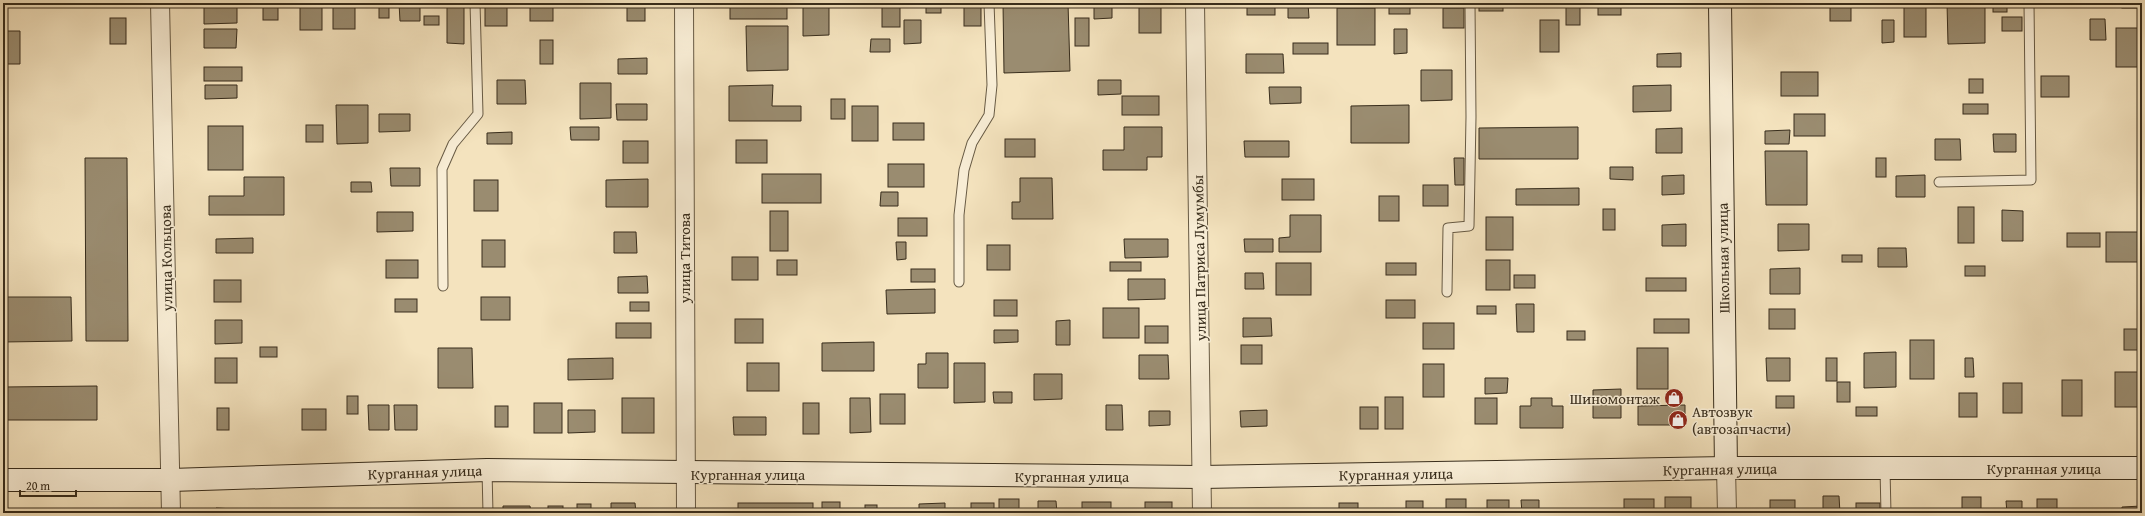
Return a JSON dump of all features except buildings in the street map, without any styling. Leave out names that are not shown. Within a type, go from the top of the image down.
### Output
[{"type":"street","name":"улица Кольцова","points":[[160,3],[171,513]]},
{"type":"street","name":"улица Титова","points":[[684,3],[686,513]]},
{"type":"street","name":"улица Патриса Лумумбы","points":[[1195,3],[1202,513]]},
{"type":"street","name":"Школьная улица","points":[[1720,3],[1727,513]]},
{"type":"street","name":"Курганная улица","points":[[3,480],[171,480],[486,470],[1202,477],[1726,468],[2142,468]]},
{"type":"lane","points":[[443,286],[442,169],[453,144],[478,114],[475,3]]},
{"type":"lane","points":[[959,282],[959,215],[964,170],[972,143],[989,115],[992,85],[989,3]]},
{"type":"lane","points":[[1447,292],[1448,228],[1469,226],[1471,117],[1470,3]]},
{"type":"lane","points":[[1939,182],[2031,180],[2029,3]]},
{"type":"lane","points":[[1885,469],[1886,513]]},
{"type":"lane","points":[[486,470],[488,513]]},
{"type":"place","name":"Шиномонтаж","points":[[1674,398]]},
{"type":"place","name":"Автозвук (автозапчасти)","points":[[1678,420]]}]
